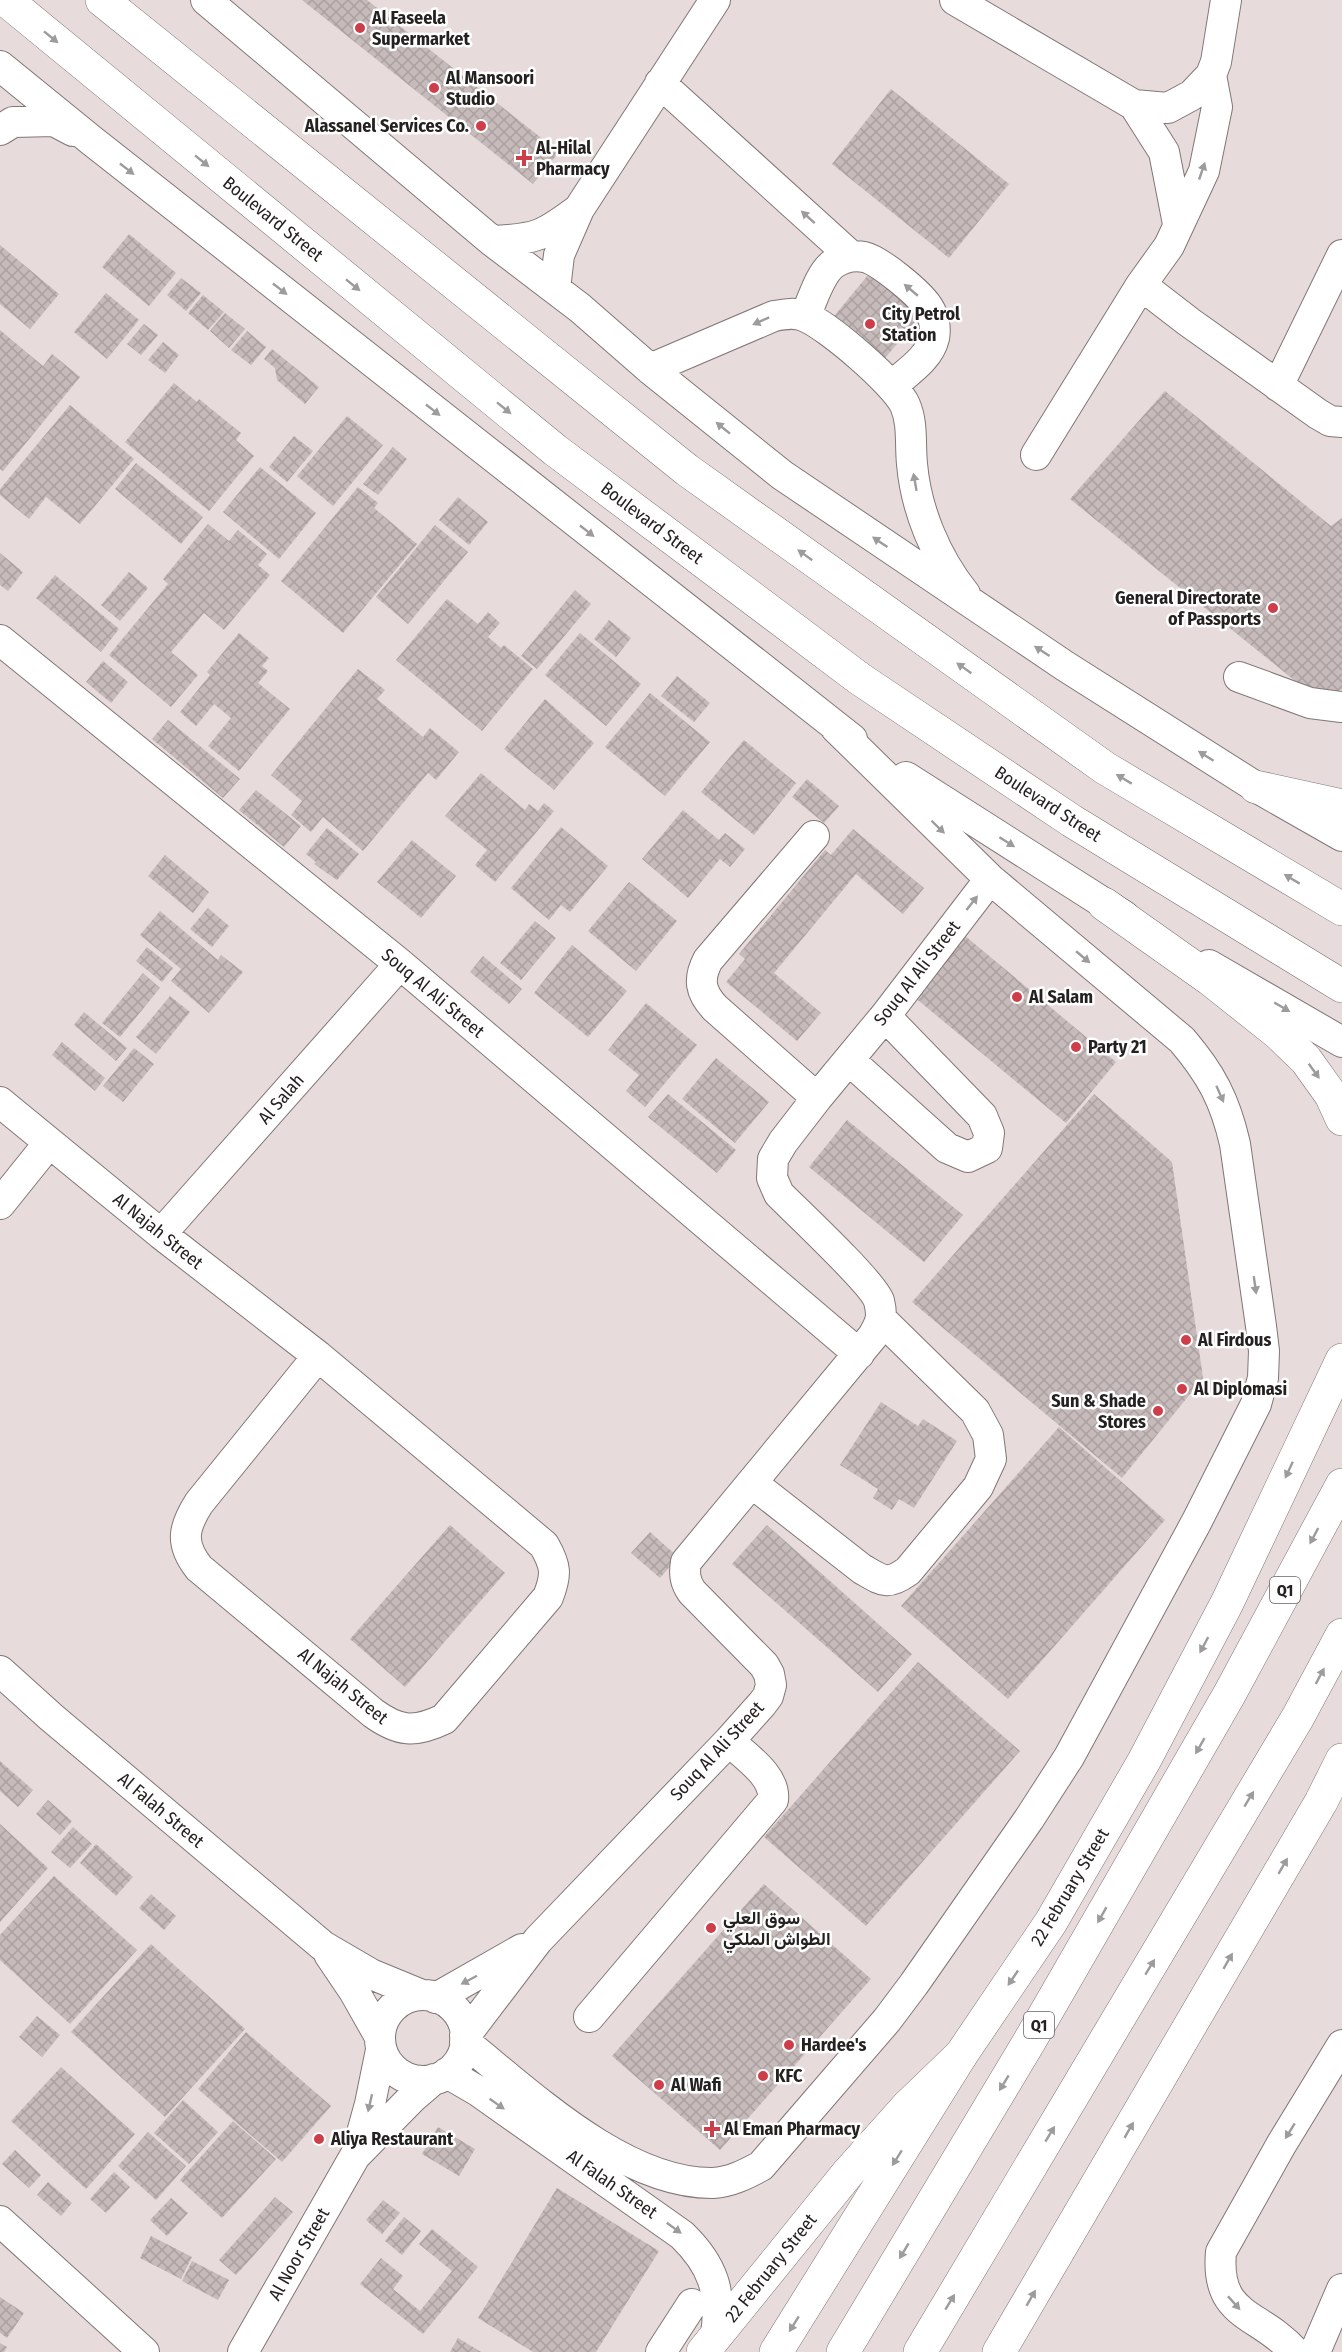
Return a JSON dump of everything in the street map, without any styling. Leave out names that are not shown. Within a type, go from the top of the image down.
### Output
[{"type":"main road","name":"Boulevard Street","points":[[6,0],[555,450],[860,679],[1072,821],[1342,986]]},
{"type":"main road","points":[[102,0],[687,470],[1105,768],[1342,909]]},
{"type":"main road","points":[[1256,787],[1342,806]]},
{"type":"main road","points":[[1104,904],[1210,979],[1278,1033],[1306,1060],[1331,1095],[1342,1119]]},
{"type":"main road","points":[[1314,1417],[1342,1335]]},
{"type":"main road","name":"22 February Street","points":[[689,2346],[907,2107],[961,2055],[1051,1922],[1144,1761],[1227,1603],[1342,1360]]},
{"type":"main road","name":"Q1","points":[[843,2352],[1029,2042],[1229,1695],[1342,1485]]},
{"type":"main road","points":[[920,2352],[1298,1717],[1342,1635]]},
{"type":"main road","points":[[1001,2351],[1321,1802],[1342,1760]]},
{"type":"main road","points":[[776,2352],[961,2055]]},
{"type":"street","points":[[206,0],[492,241],[555,289],[782,475],[976,608],[1256,787],[1342,836]]},
{"type":"street","points":[[555,289],[559,255],[579,209],[715,0]]},
{"type":"street","points":[[955,0],[1134,105],[1168,108],[1192,95],[1211,75],[1216,62],[1226,0]]},
{"type":"street","points":[[0,66],[836,728],[938,798],[1104,904],[1342,1042]]},
{"type":"street","points":[[1036,455],[1141,285],[1169,246],[1204,171],[1217,107],[1211,75]]},
{"type":"street","points":[[660,83],[851,256]]},
{"type":"street","points":[[1134,105],[1164,152],[1178,224]]},
{"type":"street","points":[[0,130],[13,122],[54,121],[91,140]]},
{"type":"street","points":[[492,241],[528,239],[550,231],[579,209]]},
{"type":"street","points":[[1278,386],[1342,255]]},
{"type":"street","points":[[805,316],[824,275],[831,266],[851,256],[863,256],[875,260],[920,298],[932,315],[934,337],[931,347],[925,356],[892,386]]},
{"type":"street","points":[[1141,285],[1318,414],[1330,421],[1342,422]]},
{"type":"street","points":[[650,369],[774,316],[792,314],[805,316],[822,326],[900,395],[909,416],[912,466],[924,517],[946,565],[976,608]]},
{"type":"street","name":"Souq Al Ali Street","points":[[0,639],[400,964],[859,1354]]},
{"type":"street","points":[[1239,677],[1310,703],[1342,707]]},
{"type":"street","points":[[465,2039],[594,2143],[640,2167],[689,2181],[715,2183],[739,2177],[761,2166],[887,2020],[941,1947],[1050,1789],[1197,1521],[1256,1404],[1263,1378],[1264,1351],[1261,1326],[1235,1144],[1228,1114],[1217,1087],[1201,1062],[1182,1040],[990,879],[836,728]]},
{"type":"street","points":[[814,836],[708,960],[702,972],[701,986],[706,998],[715,1008],[817,1098]]},
{"type":"street","name":"Souq Al Ali Street","points":[[465,2039],[538,1940],[729,1741],[768,1696],[771,1685],[764,1665],[692,1592],[686,1583],[684,1573],[686,1562],[859,1354],[882,1320],[878,1298],[864,1280],[779,1194],[772,1178],[773,1159],[817,1098],[885,1016],[990,879]]},
{"type":"street","name":"Al Salah","points":[[161,1234],[400,964]]},
{"type":"street","points":[[849,1060],[947,1148],[968,1157],[987,1148],[989,1133],[982,1116],[885,1016]]},
{"type":"street","name":"Al Najah Street","points":[[0,1102],[161,1234],[318,1356],[543,1545],[553,1561],[555,1580],[548,1597],[444,1719],[426,1728],[408,1729],[389,1724],[373,1713],[199,1568],[190,1557],[185,1543],[186,1529],[199,1503],[318,1356]]},
{"type":"street","points":[[0,1204],[49,1143]]},
{"type":"street","points":[[752,1483],[862,1569],[881,1580],[896,1580],[908,1571],[978,1487],[991,1459],[988,1435],[975,1411],[882,1320]]},
{"type":"street","name":"Al Falah Street","points":[[0,1671],[51,1717],[323,1946],[371,1974],[429,1996]]},
{"type":"street","points":[[589,2017],[773,1800],[774,1790],[770,1780],[729,1741]]},
{"type":"street","name":"Souq Al Ali Street","points":[[429,1996],[538,1940]]},
{"type":"street","name":"Al Falah Street","points":[[323,1946],[354,1990],[380,2044]]},
{"type":"street","points":[[429,1996],[447,2003],[456,2012],[463,2023],[465,2039],[463,2054],[441,2076],[421,2081],[396,2072],[387,2062],[380,2044],[383,2021],[393,2007],[406,1998],[429,1996]]},
{"type":"street","name":"Al Noor Street","points":[[356,2156],[370,2104],[380,2044]]},
{"type":"street","points":[[1295,2352],[1269,2328],[1234,2307],[1224,2290],[1219,2272],[1221,2252],[1342,2045]]},
{"type":"street","name":"Al Falah Street","points":[[441,2076],[478,2091],[682,2235],[698,2251],[710,2270],[717,2291],[719,2313],[689,2346]]},
{"type":"street","name":"Al Noor Street","points":[[243,2352],[356,2156],[393,2116],[441,2076]]},
{"type":"street","points":[[1313,2094],[1331,2086],[1342,2086]]},
{"type":"street","points":[[0,2221],[144,2352]]},
{"type":"street","points":[[1315,2352],[1342,2289]]},
{"type":"street","points":[[689,2346],[692,2304]]},
{"type":"building","points":[[302,0],[367,0],[559,152],[533,184]]},
{"type":"building","points":[[891,89],[1009,184],[949,258],[832,164]]},
{"type":"building","points":[[129,234],[176,273],[149,306],[102,267]]},
{"type":"building","points":[[0,245],[59,294],[30,329],[0,304]]},
{"type":"building","name":"City Petrol Station","points":[[873,269],[924,311],[867,380],[816,338]]},
{"type":"building","points":[[181,278],[201,293],[186,311],[167,295]]},
{"type":"building","points":[[106,293],[139,320],[107,359],[74,332]]},
{"type":"building","points":[[203,295],[224,312],[208,330],[188,313]]},
{"type":"building","points":[[225,313],[245,329],[229,348],[210,331]]},
{"type":"building","points":[[144,324],[158,335],[141,355],[127,344]]},
{"type":"building","points":[[0,330],[43,366],[52,354],[80,377],[3,471],[0,469]]},
{"type":"building","points":[[247,331],[266,347],[251,365],[231,350]]},
{"type":"building","points":[[163,342],[179,355],[165,373],[148,360]]},
{"type":"building","points":[[272,349],[319,387],[305,404],[277,380],[275,368],[264,359]]},
{"type":"building","points":[[174,383],[197,402],[199,399],[241,433],[236,440],[254,456],[209,511],[125,442]]},
{"type":"building","name":"General Directorate of Passports","points":[[1165,391],[1331,526],[1342,518],[1342,689],[1320,701],[1070,499]]},
{"type":"building","points":[[70,405],[134,459],[80,524],[46,497],[29,519],[0,495],[0,489]]},
{"type":"building","points":[[347,416],[383,445],[333,506],[297,476]]},
{"type":"building","points":[[294,436],[313,451],[287,482],[269,467]]},
{"type":"building","points":[[393,447],[407,459],[378,495],[363,484]]},
{"type":"building","points":[[136,463],[203,517],[181,544],[115,489]]},
{"type":"building","points":[[260,467],[316,513],[279,559],[223,512]]},
{"type":"building","points":[[358,487],[378,503],[374,508],[417,544],[343,633],[281,581]]},
{"type":"building","points":[[458,497],[488,522],[469,545],[439,520]]},
{"type":"building","points":[[208,524],[229,541],[238,530],[267,554],[258,565],[270,575],[224,630],[204,613],[171,652],[198,675],[171,707],[109,655],[168,584],[163,579]]},
{"type":"building","points":[[435,525],[468,552],[408,624],[376,597]]},
{"type":"building","points":[[0,553],[23,572],[8,591],[0,585]]},
{"type":"building","points":[[129,572],[148,588],[120,621],[101,605]]},
{"type":"building","points":[[55,575],[119,629],[101,652],[36,598]]},
{"type":"building","points":[[575,590],[591,604],[537,669],[521,656]]},
{"type":"building","points":[[447,599],[478,624],[488,612],[500,623],[488,637],[501,648],[504,645],[533,669],[482,731],[396,660]]},
{"type":"building","points":[[609,620],[631,638],[616,657],[594,639]]},
{"type":"building","points":[[239,633],[269,658],[262,666],[268,671],[258,683],[290,709],[239,771],[208,746],[231,718],[214,704],[196,726],[180,712],[210,675],[207,672]]},
{"type":"building","points":[[580,633],[641,684],[606,726],[545,675]]},
{"type":"building","points":[[103,661],[128,682],[111,703],[86,682]]},
{"type":"building","points":[[358,669],[385,690],[377,699],[423,737],[430,728],[459,752],[436,780],[428,773],[363,851],[323,817],[311,832],[291,815],[302,801],[271,775]]},
{"type":"building","points":[[677,676],[710,703],[694,722],[661,696]]},
{"type":"building","points":[[650,693],[710,742],[665,796],[605,747]]},
{"type":"building","points":[[545,699],[594,743],[554,790],[504,749]]},
{"type":"building","points":[[168,720],[240,779],[223,798],[152,739]]},
{"type":"building","points":[[744,740],[796,783],[754,835],[701,792]]},
{"type":"building","points":[[481,773],[525,810],[529,804],[538,811],[544,803],[554,811],[495,882],[475,865],[487,850],[445,816]]},
{"type":"building","points":[[807,779],[839,806],[824,823],[792,797]]},
{"type":"building","points":[[256,790],[301,826],[284,847],[239,810]]},
{"type":"building","points":[[683,810],[719,840],[725,833],[745,849],[730,867],[720,859],[688,898],[642,859]]},
{"type":"building","points":[[561,827],[608,866],[570,912],[561,905],[549,920],[511,888]]},
{"type":"building","points":[[327,828],[359,854],[337,880],[314,864],[316,862],[306,854]]},
{"type":"building","points":[[853,829],[924,888],[903,914],[856,874],[774,973],[821,1013],[797,1041],[726,982],[745,959],[739,954],[825,850],[831,855]]},
{"type":"building","points":[[412,840],[456,876],[421,918],[377,882]]},
{"type":"building","points":[[165,855],[209,892],[193,913],[148,876]]},
{"type":"building","points":[[629,882],[677,921],[636,971],[588,931]]},
{"type":"building","points":[[208,908],[229,926],[212,947],[190,929]]},
{"type":"building","points":[[160,911],[218,960],[221,955],[243,972],[209,1013],[171,981],[181,969],[140,935]]},
{"type":"building","points":[[535,921],[556,938],[521,980],[500,963]]},
{"type":"building","points":[[964,935],[1116,1062],[1066,1123],[913,996]]},
{"type":"building","points":[[572,945],[627,991],[588,1037],[534,993]]},
{"type":"building","points":[[147,947],[173,968],[162,982],[136,961]]},
{"type":"building","points":[[483,956],[522,989],[509,1004],[470,972]]},
{"type":"building","points":[[143,973],[160,988],[120,1037],[102,1023]]},
{"type":"building","points":[[170,996],[190,1012],[156,1054],[136,1037]]},
{"type":"building","points":[[646,1003],[697,1045],[645,1107],[626,1091],[639,1075],[608,1050]]},
{"type":"building","points":[[84,1012],[127,1048],[116,1061],[74,1025]]},
{"type":"building","points":[[62,1042],[105,1078],[95,1091],[52,1055]]},
{"type":"building","points":[[134,1048],[154,1064],[123,1102],[103,1086]]},
{"type":"building","points":[[716,1058],[769,1102],[735,1143],[682,1099]]},
{"type":"building","points":[[668,1094],[736,1150],[717,1173],[648,1117]]},
{"type":"building","points":[[1094,1094],[1172,1162],[1203,1378],[1122,1478],[912,1302]]},
{"type":"building","points":[[847,1120],[963,1215],[924,1262],[809,1167]]},
{"type":"building","points":[[881,1402],[918,1426],[923,1419],[957,1441],[914,1508],[899,1499],[892,1510],[873,1498],[878,1489],[840,1465]]},
{"type":"building","points":[[1059,1427],[1165,1520],[1008,1699],[901,1606]]},
{"type":"building","points":[[450,1525],[505,1573],[405,1687],[350,1639]]},
{"type":"building","points":[[767,1525],[912,1654],[878,1692],[732,1564]]},
{"type":"building","points":[[650,1532],[678,1557],[660,1578],[631,1553]]},
{"type":"building","points":[[918,1662],[1020,1751],[866,1926],[764,1837]]},
{"type":"building","points":[[0,1761],[33,1790],[18,1807],[0,1791]]},
{"type":"building","points":[[48,1800],[72,1821],[60,1835],[36,1814]]},
{"type":"building","points":[[0,1824],[48,1868],[0,1922]]},
{"type":"building","points":[[73,1827],[92,1844],[70,1868],[51,1852]]},
{"type":"building","points":[[96,1844],[133,1877],[116,1896],[80,1863]]},
{"type":"building","points":[[54,1876],[137,1950],[70,2024],[0,1960],[0,1935]]},
{"type":"building","points":[[764,1884],[871,1979],[720,2150],[612,2056]]},
{"type":"building","points":[[151,1894],[176,1916],[164,1930],[139,1908]]},
{"type":"building","points":[[151,1944],[245,2029],[165,2117],[71,2032]]},
{"type":"building","points":[[37,2016],[60,2035],[42,2057],[19,2037]]},
{"type":"building","points":[[246,2032],[331,2106],[282,2162],[198,2089]]},
{"type":"building","points":[[61,2067],[135,2134],[86,2189],[11,2121]]},
{"type":"building","points":[[183,2100],[218,2132],[189,2164],[154,2133]]},
{"type":"building","points":[[233,2121],[276,2159],[222,2218],[180,2180]]},
{"type":"building","points":[[438,2127],[475,2149],[459,2176],[422,2154]]},
{"type":"building","points":[[148,2132],[186,2166],[156,2200],[118,2166]]},
{"type":"building","points":[[15,2150],[41,2175],[29,2188],[2,2164]]},
{"type":"building","points":[[114,2172],[130,2187],[106,2213],[90,2199]]},
{"type":"building","points":[[48,2182],[72,2203],[61,2216],[37,2195]]},
{"type":"building","points":[[557,2188],[659,2251],[596,2352],[533,2352],[478,2318]]},
{"type":"building","points":[[275,2197],[293,2212],[236,2275],[219,2260]]},
{"type":"building","points":[[171,2198],[188,2213],[167,2236],[150,2220]]},
{"type":"building","points":[[383,2200],[400,2213],[382,2234],[366,2220]]},
{"type":"building","points":[[404,2217],[421,2231],[402,2255],[385,2241]]},
{"type":"building","points":[[432,2229],[478,2267],[423,2334],[360,2284],[381,2258],[403,2276],[393,2289],[420,2311],[452,2271],[419,2244]]},
{"type":"building","points":[[151,2236],[192,2257],[181,2279],[140,2258]]},
{"type":"building","points":[[192,2261],[229,2280],[218,2300],[182,2281]]},
{"type":"building","points":[[0,2297],[24,2313],[7,2338],[0,2333]]},
{"type":"building","points":[[458,2338],[481,2352],[450,2352]]},
{"type":"building","points":[[0,2343],[7,2347],[4,2352],[0,2352]]},
{"type":"place","name":"Al Faseela Supermarket","points":[[360,28]]},
{"type":"place","name":"Al Mansoori Studio","points":[[434,88]]},
{"type":"place","name":"Alassanel Services Co.","points":[[481,126]]},
{"type":"place","name":"Al-Hilal Pharmacy","points":[[524,158]]},
{"type":"place","name":"City Petrol Station","points":[[870,324]]},
{"type":"place","name":"General Directorate of Passports","points":[[1273,608]]},
{"type":"place","name":"Al Salam","points":[[1017,997]]},
{"type":"place","name":"Party 21","points":[[1076,1047]]},
{"type":"place","name":"Al Firdous","points":[[1186,1340]]},
{"type":"place","name":"Al Diplomasi","points":[[1182,1389]]},
{"type":"place","name":"Sun & Shade Stores","points":[[1158,1411]]},
{"type":"place","name":"سوق العلي الطواش الملكي","points":[[711,1928]]},
{"type":"place","name":"Hardee's","points":[[789,2045]]},
{"type":"place","name":"KFC","points":[[763,2076]]},
{"type":"place","name":"Al Wafi","points":[[659,2085]]},
{"type":"place","name":"Al Eman Pharmacy","points":[[712,2129]]},
{"type":"place","name":"Aliya Restaurant","points":[[319,2139]]}]
